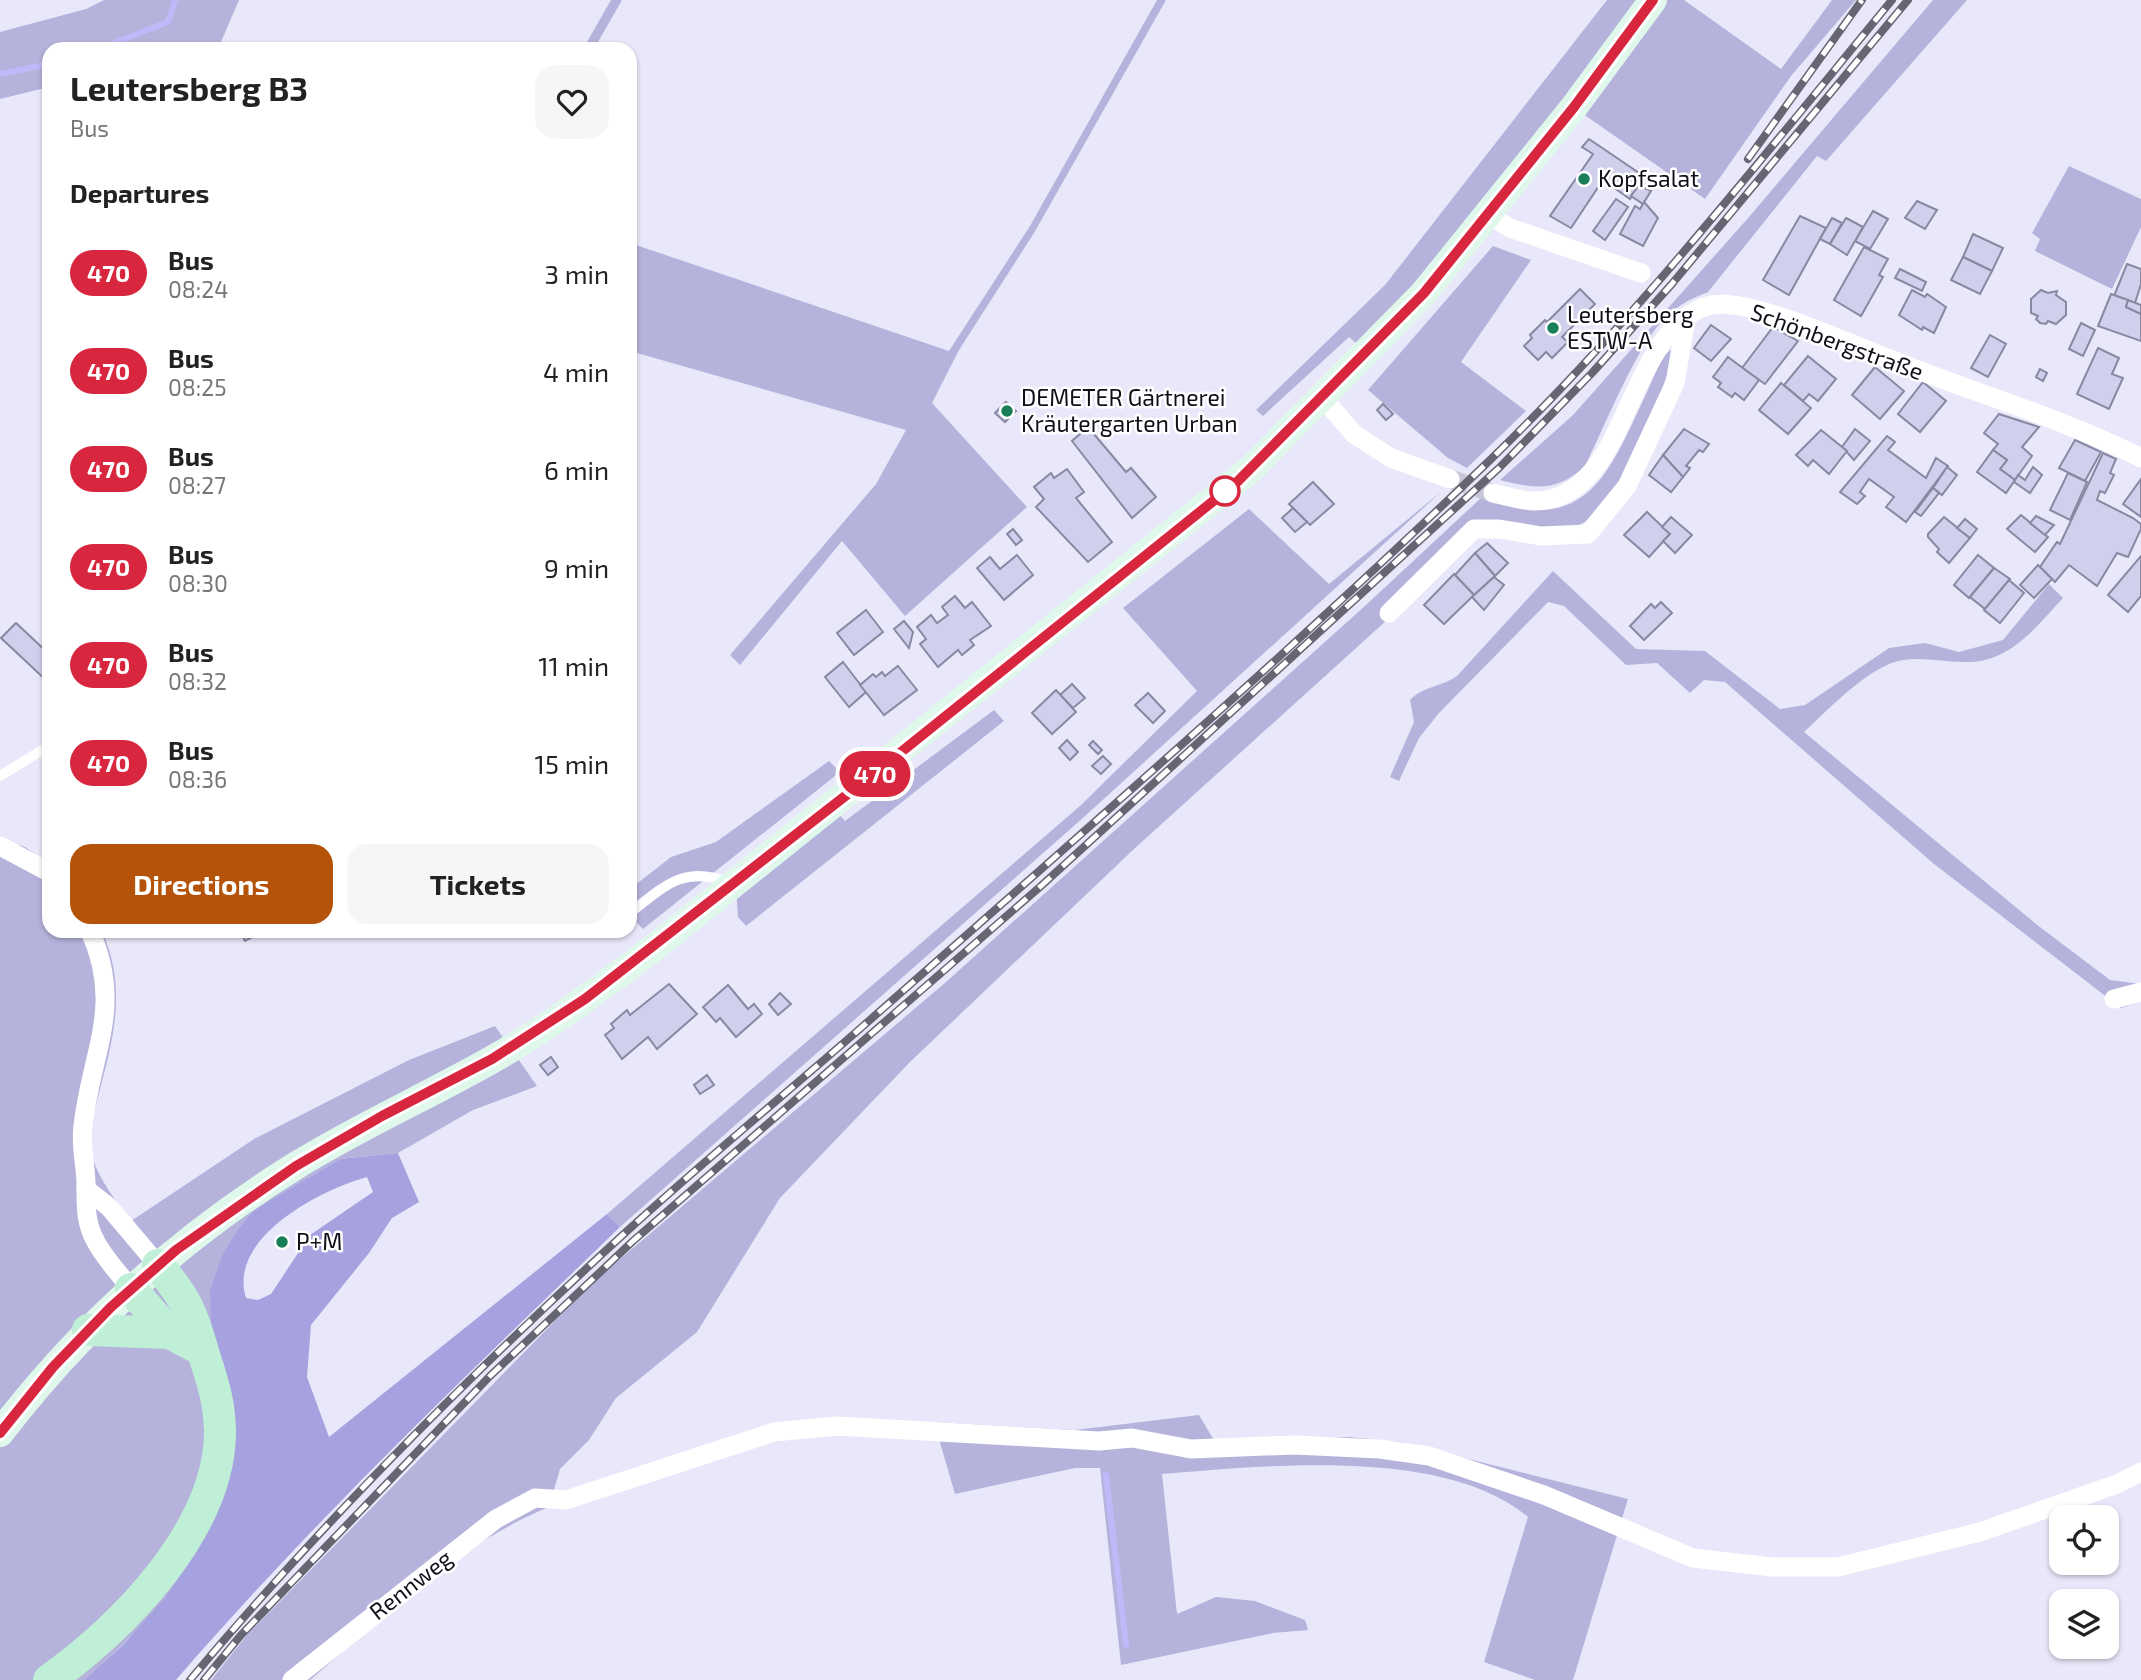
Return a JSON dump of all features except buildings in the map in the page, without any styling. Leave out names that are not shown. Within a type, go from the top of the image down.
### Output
[{"type":"main road","points":[[49,1680],[86,1653],[163,1573],[206,1496],[220,1433],[215,1381],[187,1301],[158,1265]]},
{"type":"main road","points":[[131,1289],[170,1333],[202,1350]]},
{"type":"main road","points":[[88,1330],[170,1333]]},
{"type":"street","points":[[0,1433],[53,1367],[88,1330],[158,1265],[248,1197],[296,1166],[548,1026],[641,958],[1237,482],[1424,293],[1489,215],[1653,0]]},
{"type":"street","points":[[1489,215],[1510,228],[1641,273]]},
{"type":"street","name":"Schönbergstraße","points":[[1493,493],[1534,501],[1553,499],[1588,479],[1655,354],[1676,326],[1705,307],[1719,304],[1746,307],[2019,405],[2141,458]]},
{"type":"street","points":[[1390,613],[1474,529],[1499,529],[1541,536],[1588,534],[1627,486],[1675,383],[1686,319]]},
{"type":"street","points":[[1322,397],[1353,434],[1391,458],[1450,479]]},
{"type":"street","points":[[0,846],[42,868]]},
{"type":"street","points":[[93,938],[99,953],[106,994],[106,1022],[83,1124],[80,1153],[86,1189],[84,1210],[96,1242],[131,1289]]},
{"type":"street","points":[[2114,999],[2141,992]]},
{"type":"street","points":[[86,1189],[109,1207],[158,1265]]},
{"type":"street","name":"Rennweg","points":[[292,1680],[496,1518],[536,1497],[566,1500],[774,1432],[836,1426],[1100,1441],[1132,1438],[1191,1449],[1294,1445],[1380,1448],[1429,1456],[1544,1495],[1693,1558],[1772,1567],[1838,1567],[1980,1532],[2117,1484],[2141,1472]]},
{"type":"lane","points":[[0,776],[42,750]]},
{"type":"lane","points":[[637,908],[681,877],[714,876],[732,884]]},
{"type":"shaded area","points":[[104,0],[239,0],[221,42],[42,42],[42,89],[0,99],[0,32],[86,9]]},
{"type":"shaded area","points":[[611,0],[622,0],[598,42],[587,42]]},
{"type":"shaded area","points":[[1157,0],[1166,0],[1034,233],[959,350],[932,403],[1027,507],[905,616],[842,541],[740,665],[730,655],[876,484],[906,430],[637,353],[637,245],[949,351],[1030,226]]},
{"type":"shaded area","points":[[1607,0],[1684,0],[1781,69],[1832,0],[1856,0],[1791,76],[1705,199],[1566,102],[1484,207],[1358,345],[1349,337],[1263,416],[1256,410],[1385,285]]},
{"type":"shaded area","points":[[1933,0],[1967,0],[1826,161],[1817,156],[1708,292],[1672,312],[1651,334],[1585,466],[1565,480],[1545,486],[1500,480],[1573,415],[1749,217]]},
{"type":"shaded area","points":[[2069,166],[2141,199],[2141,227],[2112,289],[2035,251],[2040,239],[2032,233]]},
{"type":"shaded area","points":[[1493,246],[1531,260],[1461,362],[1526,411],[1467,468],[1448,458],[1368,390]]},
{"type":"shaded area","points":[[1672,349],[1674,355],[1635,458],[1621,484],[1604,506],[1585,522],[1563,529],[1493,524],[1134,849],[910,1062],[780,1198],[697,1332],[616,1398],[589,1440],[560,1469],[549,1507],[516,1522],[453,1561],[394,1607],[310,1680],[211,1680],[247,1635],[592,1283],[946,982],[1366,605],[1482,497],[1518,508],[1548,510],[1571,503],[1590,490],[1607,471],[1621,447],[1658,367]]},
{"type":"shaded area","points":[[1442,491],[1084,817],[620,1227],[607,1214],[1080,806],[1197,691],[1123,608],[1249,509],[1329,584]]},
{"type":"shaded area","points":[[1553,571],[1636,649],[1705,651],[1780,709],[1805,705],[1889,648],[1925,643],[1959,652],[2003,640],[2049,584],[2063,598],[2031,632],[2007,651],[1979,661],[1910,659],[1890,664],[1851,689],[1804,732],[2036,924],[2110,980],[2141,984],[2141,1001],[2121,1008],[1934,864],[1725,682],[1704,680],[1690,693],[1657,663],[1626,665],[1564,606],[1548,602],[1439,713],[1419,738],[1399,781],[1390,777],[1414,722],[1410,700],[1415,695],[1457,676]]},
{"type":"shaded area","points":[[994,710],[1004,721],[746,926],[738,917],[736,888],[837,812],[845,821]]},
{"type":"shaded area","points":[[829,761],[840,772],[643,929],[637,923],[637,884],[671,857],[716,842]]},
{"type":"shaded area","points":[[0,839],[25,847],[42,858],[42,938],[105,938],[110,952],[116,1012],[91,1125],[90,1149],[104,1183],[131,1221],[254,1139],[409,1060],[495,1026],[537,1086],[473,1110],[398,1153],[340,1159],[274,1198],[212,1341],[222,1361],[232,1398],[232,1432],[224,1469],[205,1529],[185,1570],[160,1604],[131,1636],[84,1680],[0,1680]]},
{"type":"shaded area","points":[[398,1153],[419,1202],[392,1218],[369,1253],[311,1325],[307,1377],[329,1437],[607,1214],[620,1227],[337,1505],[176,1680],[84,1680],[123,1645],[165,1598],[196,1551],[232,1446],[234,1406],[223,1362],[212,1341],[210,1291],[222,1256],[237,1231],[253,1212],[340,1159]],"holes":[[[367,1177],[373,1192],[310,1235],[271,1294],[258,1300],[246,1298],[244,1276],[250,1256],[264,1237],[282,1220],[326,1193]]]},
{"type":"shaded area","points":[[1199,1415],[1215,1442],[1349,1437],[1401,1442],[1628,1499],[1573,1680],[1535,1680],[1484,1662],[1528,1517],[1492,1494],[1450,1479],[1402,1470],[1352,1466],[1251,1467],[1162,1474],[1177,1614],[1216,1597],[1255,1601],[1305,1620],[1308,1630],[1273,1633],[1121,1665],[1100,1468],[1075,1468],[955,1494],[934,1422],[1075,1430]]},
{"type":"waterway","points":[[116,42],[168,22],[175,0]]},
{"type":"waterway","points":[[0,74],[42,65]]},
{"type":"waterway","points":[[1106,1475],[1126,1645]]},
{"type":"tunnel","points":[[1450,479],[1493,493]]},
{"type":"railway","points":[[1748,159],[1862,0]]},
{"type":"railway","points":[[190,1680],[346,1505],[456,1393],[569,1285],[684,1180],[1178,748],[1488,462],[1595,352],[1646,295],[1892,0]]},
{"type":"railway","points":[[204,1680],[241,1635],[490,1376],[633,1241],[1041,886],[1499,468],[1592,373],[1671,285],[1908,0]]},
{"type":"bus line","name":"470","points":[[0,1433],[53,1367],[111,1307],[176,1250],[248,1197],[333,1143],[492,1059],[548,1026],[641,958],[1237,482],[1424,293],[1574,107],[1653,0]]},
{"type":"place","name":"Kopfsalat","points":[[1584,179]]},
{"type":"place","name":"Leutersberg ESTW-A","points":[[1553,328]]},
{"type":"place","name":"DEMETER Gärtnerei Kräutergarten Urban","points":[[1007,411]]},
{"type":"place","name":"P+M","points":[[282,1242]]}]
